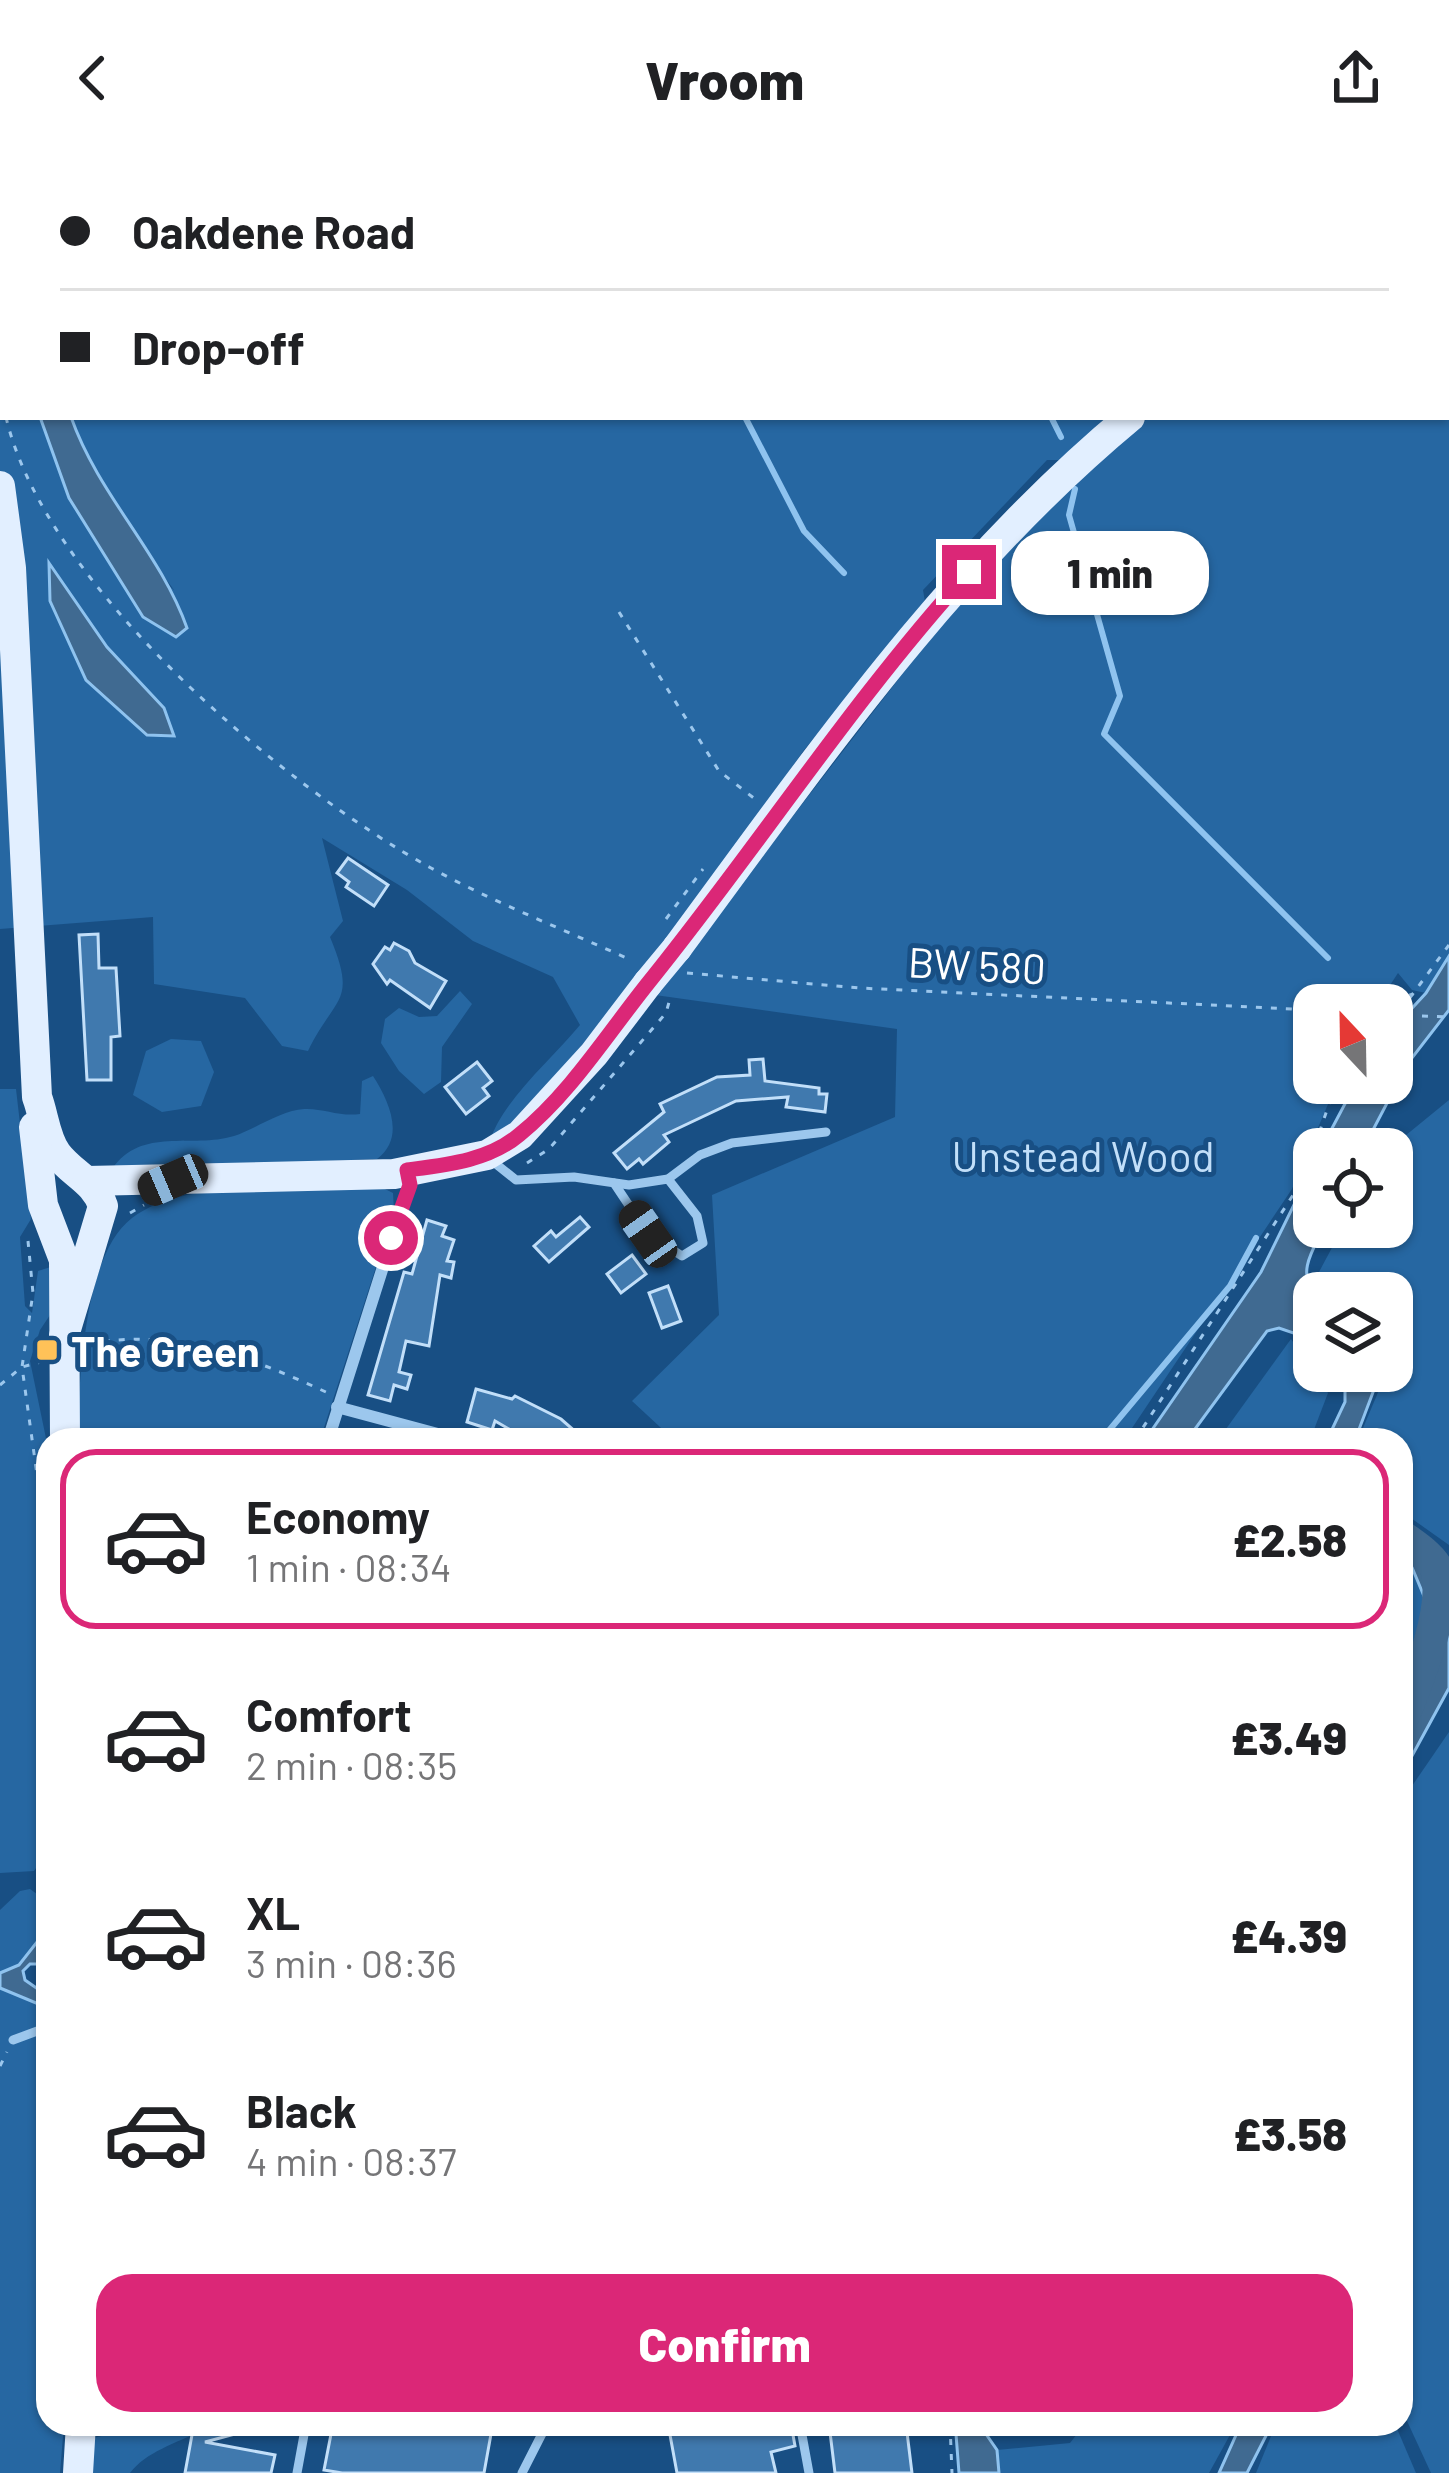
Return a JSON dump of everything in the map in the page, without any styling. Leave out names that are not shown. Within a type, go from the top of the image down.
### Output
[{"type":"main road","points":[[39,1219],[53,1187],[82,1179],[407,1170],[487,1155],[520,1135],[594,1054],[814,759],[937,607],[1040,497],[1127,420]]},
{"type":"main road","points":[[0,486],[11,568],[39,1219],[64,1259],[65,1428]]},
{"type":"main road","points":[[37,1096],[52,1149],[100,1196],[102,1221],[64,1346]]},
{"type":"main road","points":[[39,1219],[73,1237],[173,1180]]},
{"type":"main road","points":[[78,2473],[80,2436]]},
{"type":"street","points":[[332,1428],[410,1185],[407,1170]]},
{"type":"street","points":[[339,1404],[420,1428]]},
{"type":"lane","points":[[487,1155],[516,1180],[574,1177],[614,1183],[668,1178],[700,1155],[732,1143],[826,1132]]},
{"type":"lane","points":[[614,1183],[648,1234],[682,1256],[703,1243],[698,1216],[668,1178]]},
{"type":"lane","points":[[14,2040],[36,2031]]},
{"type":"lane","points":[[297,2473],[304,2436]]},
{"type":"lane","points":[[523,2473],[541,2436]]},
{"type":"lane","points":[[802,2436],[809,2473]]},
{"type":"path","name":"BW 580","points":[[7,420],[34,492],[87,570],[161,661],[247,740],[310,789],[430,868],[660,967],[860,988],[1293,1009]]},
{"type":"path","points":[[619,612],[718,771],[776,814]]},
{"type":"path","points":[[1413,998],[1449,945]]},
{"type":"path","points":[[1413,992],[1422,988]]},
{"type":"path","points":[[1413,1016],[1449,1017]]},
{"type":"path","points":[[1143,1428],[1304,1178],[1329,1104]]},
{"type":"path","points":[[36,1468],[22,1367],[39,1219]]},
{"type":"path","points":[[0,1385],[22,1367],[64,1346],[120,1339],[178,1342],[233,1352],[339,1404]]},
{"type":"path","points":[[950,2436],[952,2473]]},
{"type":"green space","points":[[0,420],[41,420],[69,498],[174,590],[103,486],[72,420],[1107,420],[1060,460],[1047,460],[923,590],[925,602],[804,750],[673,937],[520,1119],[490,1141],[516,1096],[580,1025],[553,977],[473,941],[407,890],[322,838],[343,921],[330,937],[342,988],[308,1051],[282,1046],[245,998],[154,984],[153,917],[0,929]],"holes":[[[50,566],[107,647],[164,708],[173,736],[147,735]]]},
{"type":"green space","name":"Unstead Wood","points":[[1146,420],[1449,420],[1449,956],[1426,993],[1413,990],[1413,984],[1398,973],[1391,984],[1293,984],[1293,1104],[1328,1104],[1318,1128],[1293,1128],[1292,1189],[1132,1428],[661,1428],[632,1401],[719,1315],[712,1195],[895,1117],[897,1029],[655,995],[998,550]]},
{"type":"green space","points":[[460,991],[472,1004],[442,1047],[441,1082],[424,1094],[399,1071],[381,1043],[385,1019],[399,1008],[419,1017],[437,1016]]},
{"type":"green space","points":[[171,1039],[201,1041],[214,1072],[201,1106],[162,1112],[133,1095],[146,1051]]},
{"type":"green space","points":[[373,1076],[389,1108],[393,1130],[377,1159],[112,1169],[124,1156],[152,1143],[234,1136],[296,1110],[360,1114],[362,1081]]},
{"type":"green space","points":[[0,1089],[16,1089],[31,1219],[20,1237],[25,1306],[32,1313],[38,1271],[57,1265],[54,1309],[40,1330],[30,1361],[44,1428],[36,1428],[36,1868],[0,1873]]},
{"type":"green space","points":[[1449,1100],[1449,1545],[1413,1520],[1413,1428],[1363,1428],[1378,1392],[1413,1392],[1413,1272],[1319,1272],[1332,1248],[1413,1248],[1413,1129]]},
{"type":"green space","points":[[285,1186],[379,1186],[393,1193],[394,1211],[324,1428],[78,1428],[93,1290],[115,1236],[132,1218],[185,1196]]},
{"type":"green space","points":[[1291,1339],[1293,1392],[1328,1393],[1315,1428],[1227,1428]]},
{"type":"green space","points":[[1413,1573],[1429,1587],[1413,1644]]},
{"type":"green space","points":[[1449,1732],[1449,2473],[1431,2473],[1413,2434],[1413,1784]]},
{"type":"green space","points":[[20,1891],[36,1893],[36,1946],[12,1969],[0,1973],[0,1910]]},
{"type":"green space","points":[[0,1988],[36,2003],[36,2436],[63,2436],[60,2473],[0,2473]]},
{"type":"green space","points":[[191,2436],[153,2454],[130,2473],[90,2473],[94,2438]]},
{"type":"green space","points":[[1076,2436],[1229,2436],[1209,2473],[999,2473],[997,2450],[1070,2443]]},
{"type":"green space","points":[[1271,2436],[1400,2436],[1416,2473],[1256,2473]]},
{"type":"shaded area","points":[[41,420],[72,420],[97,473],[161,574],[187,628],[176,637],[143,617],[69,498]]},
{"type":"shaded area","points":[[49,563],[107,647],[164,708],[174,736],[147,735],[86,680],[50,601]]},
{"type":"shaded area","points":[[1449,956],[1449,1010],[1413,1057],[1413,1007]]},
{"type":"shaded area","points":[[1345,1104],[1387,1104],[1374,1128],[1332,1128]]},
{"type":"shaded area","points":[[1293,1207],[1293,1248],[1314,1248],[1307,1272],[1293,1272],[1293,1333],[1279,1328],[1267,1331],[1196,1428],[1153,1428],[1261,1272]]},
{"type":"shaded area","points":[[1345,1392],[1373,1392],[1360,1428],[1333,1428]]},
{"type":"shaded area","points":[[1413,1528],[1449,1570],[1449,1688],[1413,1754],[1413,1692],[1433,1661],[1433,1618],[1413,1570]]},
{"type":"shaded area","points":[[36,1943],[36,1964],[23,1971],[25,1980],[36,1988],[36,2003],[0,1988],[0,1973],[19,1965]]},
{"type":"shaded area","points":[[956,2436],[987,2436],[997,2450],[999,2473],[959,2473]]},
{"type":"shaded area","points":[[1236,2436],[1266,2436],[1247,2473],[1219,2473]]},
{"type":"building","points":[[348,858],[388,885],[374,906],[346,887],[349,882],[337,873]]},
{"type":"building","points":[[98,934],[99,968],[116,968],[120,1036],[111,1037],[111,1080],[87,1080],[79,935]]},
{"type":"building","points":[[394,943],[409,951],[415,963],[446,981],[430,1008],[390,980],[387,984],[373,964]]},
{"type":"building","points":[[763,1059],[765,1081],[819,1088],[819,1094],[827,1094],[825,1112],[786,1107],[788,1097],[736,1101],[664,1135],[669,1142],[643,1164],[639,1159],[627,1169],[614,1153],[664,1112],[660,1104],[717,1077],[750,1075],[749,1060]]},
{"type":"building","points":[[477,1062],[492,1081],[483,1088],[489,1096],[466,1114],[445,1087]]},
{"type":"building","points":[[580,1217],[589,1227],[549,1262],[534,1246],[551,1231],[556,1237]]},
{"type":"building","points":[[427,1220],[446,1226],[442,1236],[454,1240],[447,1261],[454,1262],[451,1278],[440,1275],[429,1346],[406,1341],[399,1372],[411,1375],[407,1389],[394,1385],[390,1401],[368,1395],[404,1272],[412,1274]]},
{"type":"building","points":[[632,1255],[646,1274],[621,1293],[607,1274]]},
{"type":"building","points":[[668,1286],[681,1321],[662,1328],[649,1293]]},
{"type":"building","points":[[476,1389],[515,1396],[571,1428],[507,1428],[495,1421],[493,1428],[486,1428],[467,1422]]},
{"type":"building","points":[[192,2436],[228,2436],[205,2442],[275,2455],[271,2473],[185,2473]]},
{"type":"building","points":[[331,2436],[491,2436],[484,2473],[324,2470]]},
{"type":"building","points":[[670,2436],[793,2436],[795,2446],[771,2452],[776,2473],[677,2473]]},
{"type":"building","points":[[830,2436],[907,2436],[912,2473],[835,2473]]},
{"type":"waterway","points":[[747,420],[804,531],[844,573]]},
{"type":"waterway","points":[[1052,420],[1061,437]]},
{"type":"waterway","points":[[1075,489],[1069,515],[1120,696],[1104,734],[1328,958]]},
{"type":"waterway","points":[[1111,1428],[1230,1286],[1256,1238]]},
{"type":"waterway","points":[[1413,1545],[1433,1562],[1439,1584],[1435,1623],[1413,1691]]},
{"type":"place","name":"The Green","points":[[47,1350]]},
{"type":"route","points":[[391,1238],[410,1185],[407,1170],[487,1155],[520,1135],[594,1054],[869,688],[969,572]]}]
